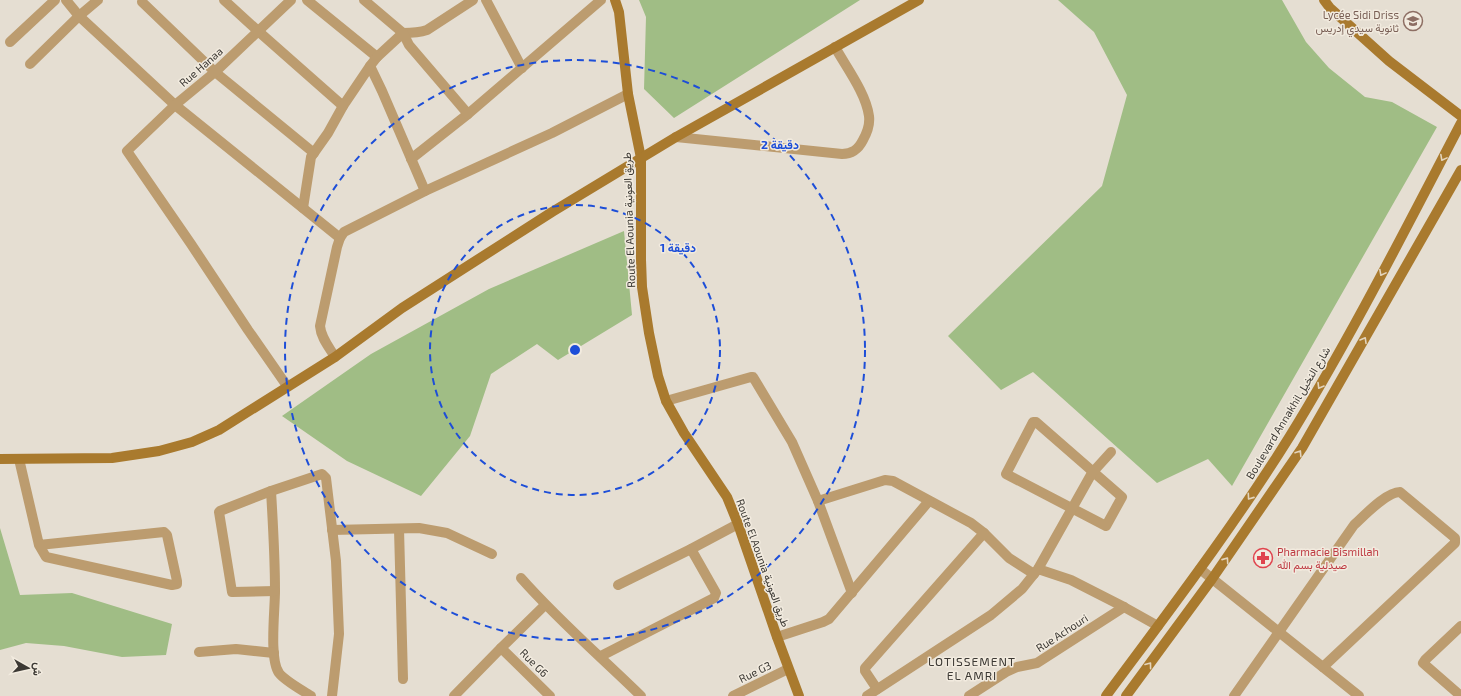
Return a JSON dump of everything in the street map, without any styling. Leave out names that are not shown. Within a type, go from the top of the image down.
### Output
[{"type":"street","points":[[10,42],[55,0]]},
{"type":"street","points":[[66,0],[79,16],[175,105],[340,238]]},
{"type":"street","points":[[30,64],[79,16],[98,0]]},
{"type":"street","points":[[224,0],[343,106]]},
{"type":"street","name":"Rue Hanaa","points":[[288,386],[248,330],[192,244],[127,151],[175,105],[215,72],[291,0]]},
{"type":"street","points":[[308,0],[377,57]]},
{"type":"street","points":[[364,0],[402,33],[409,45],[468,114]]},
{"type":"street","points":[[304,208],[310,161],[343,106],[377,57],[402,33],[419,33],[427,30],[473,0]]},
{"type":"street","points":[[486,0],[522,68]]},
{"type":"street","points":[[411,159],[468,114],[601,0]]},
{"type":"street","name":"Route El Aounia طريق العونية","points":[[615,0],[619,12],[628,94],[641,158],[642,287],[648,333],[658,376],[666,401],[684,433],[727,497],[799,696]]},
{"type":"street","points":[[0,459],[112,458],[159,451],[192,442],[218,430],[335,357],[402,308],[552,212],[676,137],[919,0]]},
{"type":"street","points":[[1324,0],[1330,8],[1389,61],[1461,116]]},
{"type":"street","points":[[142,2],[215,72],[314,153]]},
{"type":"street","points":[[676,137],[842,154],[848,154],[855,151],[864,139],[868,129],[869,118],[867,107],[859,89],[835,47]]},
{"type":"street","points":[[370,66],[425,191]]},
{"type":"street","points":[[335,357],[320,332],[320,326],[340,238],[344,232],[425,191],[552,133],[628,94]]},
{"type":"street","name":"Boulevard Annakhil شارع النخيل","points":[[1106,696],[1200,569],[1255,489],[1321,385],[1355,324],[1461,123]]},
{"type":"street","points":[[1126,696],[1212,579],[1302,448],[1461,170]]},
{"type":"street","points":[[666,401],[751,376],[753,377],[792,442],[818,501],[852,593]]},
{"type":"street","points":[[1033,422],[1036,422],[1092,473],[1122,498],[1106,526],[1071,509],[1005,473],[1033,422]]},
{"type":"street","points":[[867,696],[991,614],[1022,590],[1036,571],[1092,473],[1111,452]]},
{"type":"street","points":[[19,459],[39,545],[44,555],[50,559],[172,585],[176,584],[177,581],[167,535],[164,532],[39,545]]},
{"type":"street","points":[[275,591],[232,592],[218,514],[220,511],[271,491],[320,474],[324,474],[326,478],[336,561],[339,634],[332,696]]},
{"type":"street","points":[[818,501],[889,480],[971,523],[984,533],[1009,558],[1036,571],[1071,580],[1158,626]]},
{"type":"street","points":[[271,491],[275,591],[274,653],[279,673],[311,696]]},
{"type":"street","points":[[1234,696],[1354,526],[1376,504],[1395,492],[1400,492],[1455,538],[1455,543],[1323,667]]},
{"type":"street","points":[[777,637],[823,622],[834,614],[929,501]]},
{"type":"street","points":[[618,585],[692,549],[738,524]]},
{"type":"street","points":[[332,530],[419,528],[447,533],[492,554]]},
{"type":"street","points":[[399,529],[403,679]]},
{"type":"street","points":[[876,690],[864,671],[865,668],[984,533]]},
{"type":"street","points":[[601,656],[714,598],[716,593],[692,549]]},
{"type":"street","points":[[1200,569],[1278,633],[1359,696]]},
{"type":"street","points":[[521,578],[545,605],[601,656],[641,696]]},
{"type":"street","points":[[457,695],[501,648],[545,605]]},
{"type":"street","name":"Rue Achouri","points":[[969,696],[1006,672],[1017,667],[1037,664],[1124,607]]},
{"type":"street","points":[[1461,626],[1423,663],[1461,696]]},
{"type":"street","name":"Rue G6","points":[[501,648],[550,696]]},
{"type":"street","points":[[199,652],[236,649],[274,653]]},
{"type":"street","name":"Rue G3","points":[[733,696],[788,669]]},
{"type":"green space","points":[[639,0],[860,0],[674,118],[644,89],[646,17]]},
{"type":"green space","points":[[1058,0],[1282,0],[1306,42],[1329,68],[1365,97],[1392,102],[1437,127],[1232,486],[1208,459],[1157,483],[1033,372],[1001,390],[948,336],[1102,186],[1127,95],[1094,32]]},
{"type":"green space","points":[[624,231],[632,315],[558,360],[537,344],[491,374],[470,436],[421,496],[347,461],[282,416],[371,354],[489,289]]},
{"type":"green space","points":[[0,528],[20,595],[72,593],[172,624],[166,655],[122,657],[64,646],[26,643],[0,650]]},
{"type":"place","name":"Lycée Sidi Driss ثانوية سيدي إدريس","points":[[1413,21]]},
{"type":"place","name":"Pharmacie Bismillah صيدلية بسم الله","points":[[1263,558]]},
{"type":"district","name":"LOTISSEMENT EL AMRI","points":[[972,669]]}]
